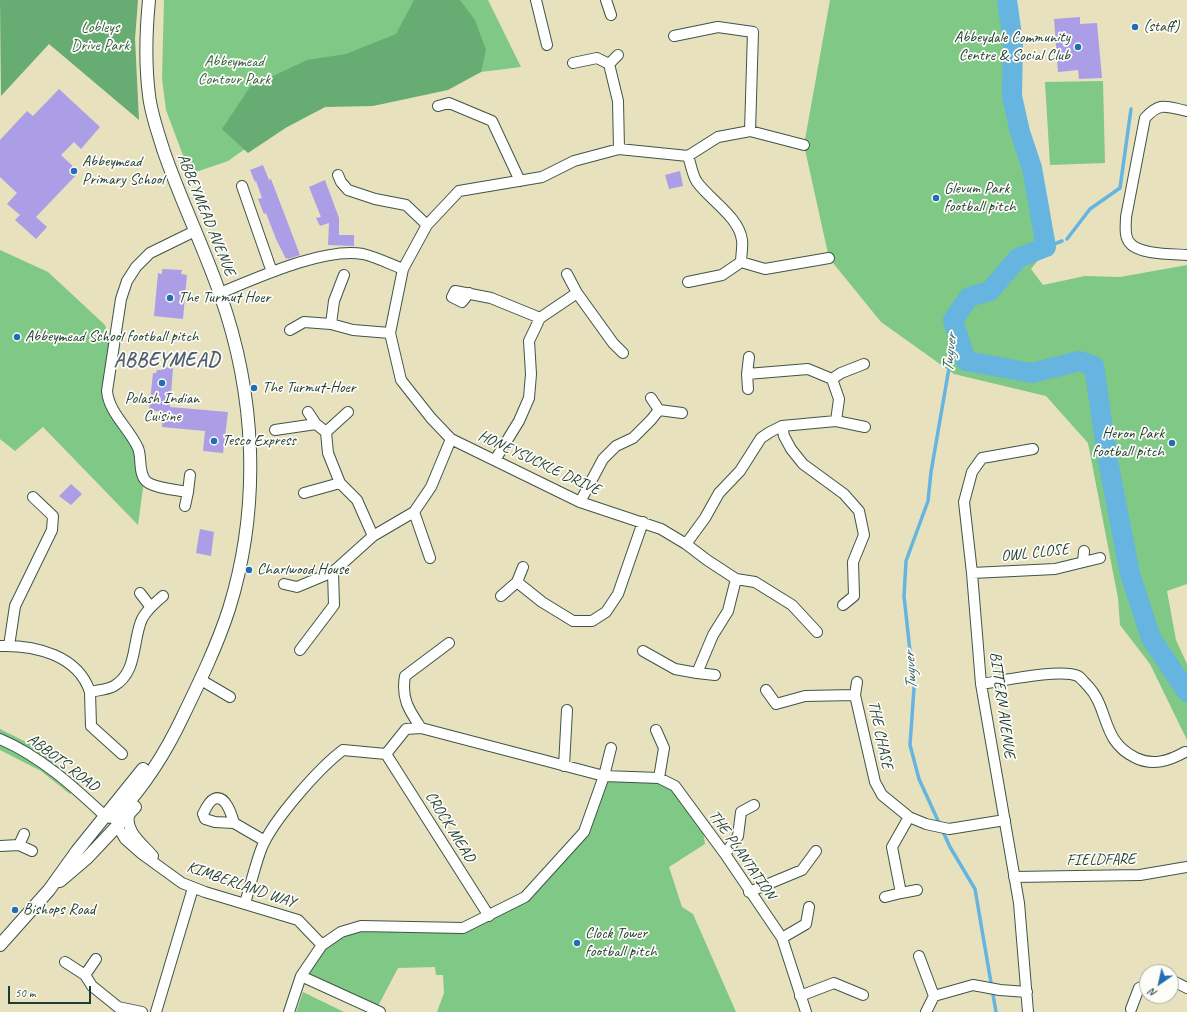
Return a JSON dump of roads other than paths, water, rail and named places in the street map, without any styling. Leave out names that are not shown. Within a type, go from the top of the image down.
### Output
[{"type":"street","name":"ABBEYMEAD AVENUE","points":[[0,945],[49,890],[183,717],[201,680],[228,610],[234,589],[246,530],[250,476],[250,432],[246,398],[236,344],[220,293],[175,184],[154,120],[149,96],[146,27],[149,0]]},
{"type":"street","points":[[537,0],[547,45]]},
{"type":"street","points":[[606,0],[611,14]]},
{"type":"street","points":[[674,36],[718,27],[756,28],[750,131]]},
{"type":"street","points":[[610,64],[618,55]]},
{"type":"street","points":[[573,63],[597,58],[610,64]]},
{"type":"street","points":[[610,64],[618,102],[619,149],[688,156],[718,137],[750,131],[804,145]]},
{"type":"street","points":[[438,106],[449,103],[492,119],[520,180]]},
{"type":"street","points":[[1187,110],[1164,106],[1154,108],[1145,118],[1126,217],[1125,230],[1129,242],[1142,251],[1187,255]]},
{"type":"street","name":"HONEYSUCKLE DRIVE","points":[[619,149],[574,161],[542,177],[459,191],[427,225],[403,269],[390,333],[401,380],[431,418],[451,439],[580,502],[661,529],[686,544],[736,579],[755,582],[792,605],[817,632]]},
{"type":"street","points":[[688,156],[696,180],[706,194],[720,206],[734,222],[742,239],[741,262]]},
{"type":"street","points":[[338,175],[341,182],[348,190],[375,199],[406,205],[427,225]]},
{"type":"street","points":[[242,186],[272,272]]},
{"type":"street","points":[[188,492],[156,486],[146,481],[143,476],[139,451],[111,406],[107,391],[121,299],[130,275],[150,253],[195,231]]},
{"type":"street","points":[[220,293],[272,272],[326,254],[363,254],[403,269]]},
{"type":"street","points":[[741,262],[765,269],[829,258]]},
{"type":"street","points":[[688,282],[722,275],[741,262]]},
{"type":"street","points":[[567,274],[578,293],[613,344],[623,353]]},
{"type":"street","points":[[331,324],[334,301],[344,275]]},
{"type":"street","points":[[454,291],[491,298],[540,318]]},
{"type":"street","points":[[495,460],[519,421],[529,398],[531,374],[530,341],[540,318],[578,293]]},
{"type":"street","points":[[290,330],[303,318],[352,330],[390,333]]},
{"type":"street","points":[[748,388],[747,374],[749,357]]},
{"type":"street","points":[[832,379],[841,373],[864,364]]},
{"type":"street","points":[[747,374],[808,369],[832,379],[840,399],[836,421]]},
{"type":"street","points":[[651,398],[659,410],[682,413]]},
{"type":"street","points":[[580,502],[603,459],[616,446],[633,438],[652,420],[659,410]]},
{"type":"street","points":[[308,412],[316,424],[326,432],[328,453],[340,483],[357,500],[373,536]]},
{"type":"street","points":[[326,432],[348,412]]},
{"type":"street","points":[[686,544],[705,518],[719,493],[740,471],[761,438],[782,426],[836,421],[865,427]]},
{"type":"street","points":[[275,430],[316,424]]},
{"type":"street","points":[[782,426],[784,436],[791,449],[803,464],[844,494],[859,511],[864,535],[853,562],[854,596],[843,605]]},
{"type":"street","points":[[284,584],[298,587],[333,572],[373,536],[414,512],[431,487],[451,439]]},
{"type":"street","name":"BITTERN AVENUE","points":[[1028,1012],[1019,903],[981,684],[972,573],[964,502],[972,472],[982,458],[1033,449]]},
{"type":"street","points":[[185,506],[190,475]]},
{"type":"street","points":[[304,493],[340,483]]},
{"type":"street","points":[[33,497],[53,516],[52,530],[15,606],[4,646],[46,652],[62,658],[76,670],[85,681],[90,692],[90,723],[96,732],[122,754]]},
{"type":"street","points":[[414,512],[422,545],[430,558]]},
{"type":"street","points":[[517,582],[542,602],[573,621],[592,620],[606,612],[618,594],[643,522]]},
{"type":"street","points":[[1083,562],[1084,551]]},
{"type":"street","name":"OWL CLOSE","points":[[972,573],[1054,570],[1100,558]]},
{"type":"street","points":[[501,596],[517,582],[523,567]]},
{"type":"street","points":[[300,650],[334,605],[333,572]]},
{"type":"street","points":[[697,673],[713,635],[728,611],[736,579]]},
{"type":"street","points":[[140,593],[150,606]]},
{"type":"street","points":[[90,692],[114,686],[126,674],[132,660],[142,620],[150,606],[163,596]]},
{"type":"street","points":[[421,728],[410,712],[402,690],[405,676],[449,643]]},
{"type":"street","points":[[642,651],[675,669],[715,675]]},
{"type":"street","points":[[981,684],[1064,673],[1078,676],[1095,692],[1111,735],[1124,752],[1144,762],[1162,762],[1185,752]]},
{"type":"street","points":[[201,680],[230,697]]},
{"type":"street","points":[[855,695],[857,682]]},
{"type":"street","name":"THE CHASE","points":[[766,690],[776,704],[805,696],[855,695],[875,782],[882,795],[909,817],[948,829],[1005,820]]},
{"type":"street","points":[[564,766],[572,729],[568,710]]},
{"type":"street","name":"ABBEYMEAD AVENUE","points":[[49,890],[76,868],[118,827],[130,813],[166,760],[178,738],[183,717]]},
{"type":"street","name":"THE PLANTATION","points":[[386,754],[406,729],[421,728],[604,776],[659,778],[675,786],[725,854],[749,892],[782,938],[806,1012]]},
{"type":"street","points":[[656,730],[664,748],[659,778]]},
{"type":"street","name":"ABBOTS ROAD","points":[[0,739],[19,747],[37,758],[105,816]]},
{"type":"street","points":[[289,1012],[301,976],[322,945],[341,932],[361,926],[463,928],[525,897],[584,832],[604,776],[611,748]]},
{"type":"street","points":[[245,903],[265,841],[275,824],[328,761],[343,750],[386,754]]},
{"type":"street","name":"CROCK MEAD","points":[[386,754],[489,916]]},
{"type":"street","points":[[725,854],[738,836],[741,812],[754,805]]},
{"type":"street","points":[[106,838],[116,835],[129,836],[128,825],[130,813]]},
{"type":"street","points":[[105,816],[118,827]]},
{"type":"street","points":[[901,893],[892,847],[909,817]]},
{"type":"street","points":[[234,823],[265,841]]},
{"type":"street","name":"KIMBERLAND WAY","points":[[118,827],[166,872],[193,888],[298,920],[322,945]]},
{"type":"street","points":[[19,844],[24,834]]},
{"type":"street","points":[[0,846],[19,844],[32,851]]},
{"type":"street","points":[[749,892],[802,870],[816,851]]},
{"type":"street","name":"FIELDFARE","points":[[1014,877],[1140,875],[1187,867]]},
{"type":"street","points":[[156,1012],[193,888]]},
{"type":"street","points":[[885,897],[917,890]]},
{"type":"street","points":[[782,938],[806,924],[809,907]]},
{"type":"street","points":[[919,956],[934,996],[926,1012]]},
{"type":"street","points":[[85,975],[96,959]]},
{"type":"street","points":[[65,962],[85,975],[92,986],[118,1007],[142,1012]]},
{"type":"street","points":[[301,976],[380,1012]]},
{"type":"street","points":[[800,996],[834,983],[863,995]]},
{"type":"street","points":[[934,996],[973,985],[1000,990],[1027,992]]},
{"type":"street","points":[[1130,1009],[1139,985]]},
{"type":"waterway","name":"Twyver","points":[[1007,0],[1013,43],[1012,96],[1020,132],[1032,168],[1046,247],[1018,258],[990,291],[969,297],[953,320],[966,361],[1032,373],[1079,361],[1094,366],[1107,456],[1130,574],[1151,638],[1187,692]]},
{"type":"waterway","points":[[1067,239],[1090,209],[1120,188],[1131,109]]},
{"type":"waterway","points":[[1046,247],[1062,241]]},
{"type":"waterway","name":"Twyver","points":[[953,320],[953,345],[931,472],[928,501],[906,561],[904,596],[914,688],[910,745],[919,779],[950,847],[975,889],[996,1012]]},
{"type":"place","name":"(staff)","points":[[1135,27]]},
{"type":"place","name":"Abbeydale Community Centre & Social Club","points":[[1078,47]]},
{"type":"place","name":"Abbeymead Primary School","points":[[74,171]]},
{"type":"place","name":"Glevum Park football pitch","points":[[936,198]]},
{"type":"place","name":"The Turmut Hoer","points":[[170,298]]},
{"type":"place","name":"Abbeymead School football pitch","points":[[17,337]]},
{"type":"place","name":"Polash Indian Cuisine","points":[[162,383]]},
{"type":"place","name":"The Turmut-Hoer","points":[[254,388]]},
{"type":"place","name":"Tesco Express","points":[[214,441]]},
{"type":"place","name":"Heron Park football pitch","points":[[1172,443]]},
{"type":"place","name":"Charlwood House","points":[[249,570]]},
{"type":"place","name":"Bishops Road","points":[[15,910]]},
{"type":"place","name":"Clock Tower football pitch","points":[[577,943]]},
{"type":"district","name":"ABBEYMEAD","points":[[167,361]]},
{"type":"park label","name":"Lobleys Drive Park","points":[[100,37]]},
{"type":"park label","name":"Abbeymead Contour Park","points":[[234,71]]}]
